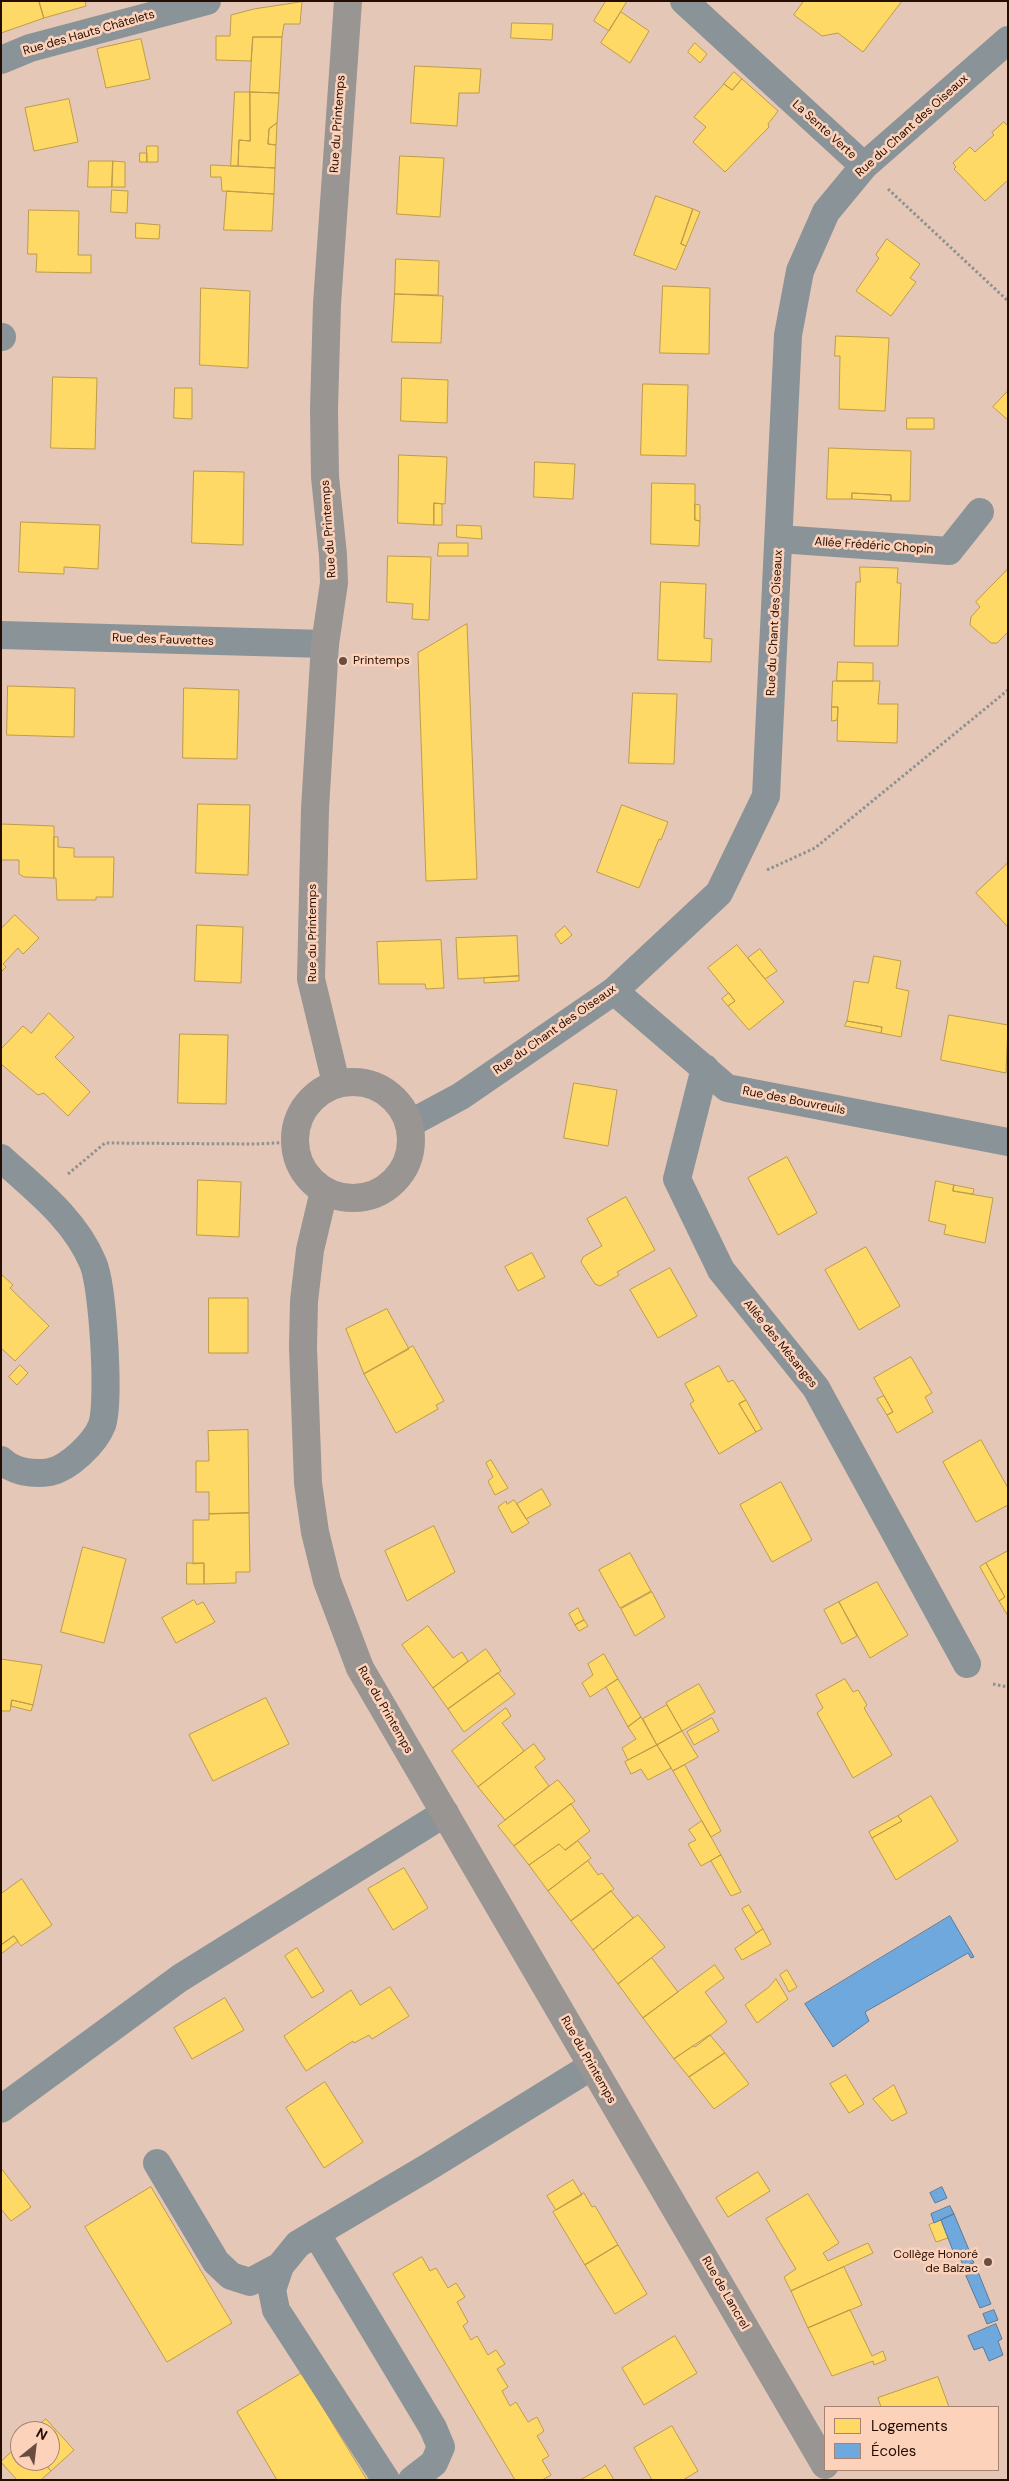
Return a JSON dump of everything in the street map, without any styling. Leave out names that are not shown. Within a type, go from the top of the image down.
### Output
[{"type":"main road","name":"Rue du Printemps","points":[[336,1083],[311,979],[315,809],[325,644],[334,583],[325,477],[324,409],[327,304],[348,1]]},
{"type":"main road","points":[[359,1082],[381,1088],[398,1104],[409,1124],[411,1147],[404,1168],[389,1186],[363,1198],[346,1198],[324,1191],[306,1176],[296,1156],[296,1124],[302,1111],[316,1094],[336,1083],[359,1082]]},
{"type":"main road","name":"Rue du Printemps","points":[[324,1191],[310,1250],[304,1301],[308,1483],[315,1532],[327,1580],[360,1668],[625,2120]]},
{"type":"main road","name":"Rue de Lancrel","points":[[625,2120],[824,2463]]},
{"type":"street","name":"Rue des Hauts Châtelets","points":[[1,60],[30,48],[207,1]]},
{"type":"street","name":"La Sente Verte","points":[[684,1],[864,166]]},
{"type":"street","name":"Rue du Chant des Oiseaux","points":[[409,1124],[461,1096],[614,991],[719,893],[766,796],[788,335],[800,271],[826,212],[864,166],[1008,40]]},
{"type":"street","name":"Allée Frédéric Chopin","points":[[779,539],[949,551],[980,512]]},
{"type":"street","name":"Rue des Fauvettes","points":[[1,635],[325,644]]},
{"type":"street","name":"Rue des Bouvreuils","points":[[614,991],[727,1088],[1008,1142]]},
{"type":"street","name":"Allée des Mésanges","points":[[705,1068],[677,1179],[721,1270],[816,1388],[966,1664]]},
{"type":"street","points":[[1,1158],[43,1196],[73,1228],[94,1264],[103,1332],[106,1377],[102,1425],[83,1451],[62,1469],[36,1475],[8,1466],[1,1460]]},
{"type":"street","points":[[1,2109],[180,1978],[445,1813]]},
{"type":"street","points":[[386,2480],[276,2310],[272,2290],[280,2266],[298,2244],[439,2161],[592,2066]]},
{"type":"street","points":[[157,2163],[216,2262],[231,2276],[250,2282],[280,2266]]},
{"type":"street","points":[[316,2233],[433,2428],[441,2447],[434,2463],[412,2480]]},
{"type":"path","name":"La Sente Verte","points":[[864,166],[1008,301]]},
{"type":"path","points":[[719,893],[815,848],[1008,690]]},
{"type":"path","points":[[43,1196],[105,1143],[256,1144],[295,1142]]},
{"type":"building: Logements","points":[[1,1],[39,1],[44,18],[1,33]]},
{"type":"building: Logements","points":[[39,1],[85,1],[86,6],[44,18]]},
{"type":"building: Logements","points":[[606,1],[627,1],[609,31],[594,21]]},
{"type":"building: Logements","points":[[804,1],[902,1],[863,52],[838,33],[822,36],[794,15]]},
{"type":"building: Logements","points":[[302,2],[300,24],[284,24],[282,37],[253,37],[251,61],[216,60],[216,36],[230,36],[231,15],[254,9]]},
{"type":"building: Logements","points":[[621,12],[649,31],[630,63],[601,43]]},
{"type":"building: Logements","points":[[512,23],[553,24],[552,40],[511,38]]},
{"type":"building: Logements","points":[[253,37],[282,37],[279,93],[250,92]]},
{"type":"building: Logements","points":[[141,39],[150,79],[106,88],[97,49]]},
{"type":"building: Logements","points":[[695,43],[707,54],[700,63],[688,52]]},
{"type":"building: Logements","points":[[415,66],[481,69],[479,93],[459,93],[457,126],[411,123]]},
{"type":"building: Logements","points":[[734,72],[742,79],[732,90],[724,84]]},
{"type":"building: Logements","points":[[742,79],[778,111],[768,124],[769,127],[725,172],[693,142],[706,127],[694,117],[724,84],[732,90]]},
{"type":"building: Logements","points":[[235,92],[250,92],[250,141],[239,140],[238,166],[231,166]]},
{"type":"building: Logements","points":[[250,92],[279,93],[277,123],[269,129],[268,144],[276,145],[275,168],[238,166],[239,140],[250,141]]},
{"type":"building: Logements","points":[[69,99],[78,142],[34,151],[25,108]]},
{"type":"building: Logements","points":[[1004,122],[1008,126],[1008,180],[985,201],[954,169],[956,167],[953,163],[970,147],[975,152],[994,135],[992,133]]},
{"type":"building: Logements","points":[[277,123],[276,145],[268,144],[269,129]]},
{"type":"building: Logements","points":[[147,146],[158,146],[158,162],[147,162]]},
{"type":"building: Logements","points":[[140,153],[147,153],[147,162],[140,162]]},
{"type":"building: Logements","points":[[400,156],[444,158],[440,217],[397,214]]},
{"type":"building: Logements","points":[[89,161],[113,161],[112,187],[88,187]]},
{"type":"building: Logements","points":[[113,161],[125,162],[125,187],[112,187]]},
{"type":"building: Logements","points":[[211,165],[275,168],[274,194],[222,191],[221,177],[211,177]]},
{"type":"building: Logements","points":[[112,190],[128,191],[127,213],[111,212]]},
{"type":"building: Logements","points":[[227,191],[274,194],[272,231],[224,230]]},
{"type":"building: Logements","points":[[656,196],[693,209],[681,244],[686,246],[676,270],[634,255]]},
{"type":"building: Logements","points":[[693,209],[700,212],[686,246],[681,244]]},
{"type":"building: Logements","points":[[29,210],[79,211],[78,255],[91,255],[91,273],[36,272],[37,254],[28,254]]},
{"type":"building: Logements","points":[[136,223],[160,225],[159,239],[136,238]]},
{"type":"building: Logements","points":[[887,239],[920,264],[910,278],[916,282],[891,316],[856,291],[879,258],[876,255]]},
{"type":"building: Logements","points":[[396,259],[439,261],[438,295],[395,294]]},
{"type":"building: Logements","points":[[663,286],[710,288],[709,354],[660,353]]},
{"type":"building: Logements","points":[[201,288],[250,291],[248,368],[200,365]]},
{"type":"building: Logements","points":[[395,294],[443,296],[441,343],[392,342]]},
{"type":"building: Logements","points":[[836,336],[889,338],[885,411],[839,409],[840,356],[835,356]]},
{"type":"building: Logements","points":[[53,377],[97,378],[95,449],[51,448]]},
{"type":"building: Logements","points":[[402,378],[448,380],[447,423],[401,421]]},
{"type":"building: Logements","points":[[643,384],[688,385],[686,456],[641,455]]},
{"type":"building: Logements","points":[[175,388],[192,388],[192,419],[174,418]]},
{"type":"building: Logements","points":[[1008,391],[1008,420],[993,407]]},
{"type":"building: Logements","points":[[907,418],[934,418],[934,429],[907,429]]},
{"type":"building: Logements","points":[[829,448],[911,451],[910,501],[891,501],[891,495],[852,493],[852,499],[827,499]]},
{"type":"building: Logements","points":[[399,455],[447,457],[445,504],[434,503],[434,525],[398,523]]},
{"type":"building: Logements","points":[[535,462],[575,464],[573,499],[534,497]]},
{"type":"building: Logements","points":[[194,471],[244,472],[243,545],[192,543]]},
{"type":"building: Logements","points":[[652,483],[695,484],[695,520],[700,521],[699,546],[651,544]]},
{"type":"building: Logements","points":[[852,493],[891,495],[891,501],[852,499]]},
{"type":"building: Logements","points":[[434,503],[442,504],[442,525],[434,525]]},
{"type":"building: Logements","points":[[695,504],[700,505],[700,521],[695,520]]},
{"type":"building: Logements","points":[[21,522],[100,525],[98,569],[64,567],[64,574],[19,572]]},
{"type":"building: Logements","points":[[457,525],[481,526],[482,539],[457,537]]},
{"type":"building: Logements","points":[[439,543],[468,543],[468,556],[438,556]]},
{"type":"building: Logements","points":[[388,556],[431,557],[429,620],[412,619],[413,604],[387,602]]},
{"type":"building: Logements","points":[[860,567],[898,568],[897,583],[901,583],[898,646],[854,646],[856,582],[860,582]]},
{"type":"building: Logements","points":[[1008,569],[1008,632],[997,643],[991,643],[970,625],[971,617],[980,607],[976,602]]},
{"type":"building: Logements","points":[[661,582],[706,584],[704,638],[712,639],[711,662],[658,660]]},
{"type":"building: Logements","points":[[467,624],[477,879],[426,881],[418,653]]},
{"type":"building: Logements","points":[[838,662],[873,663],[873,681],[837,681]]},
{"type":"building: Logements","points":[[833,681],[880,681],[878,704],[898,704],[897,743],[837,741],[838,707],[832,707]]},
{"type":"building: Logements","points":[[8,686],[75,688],[74,737],[7,735]]},
{"type":"building: Logements","points":[[184,688],[239,690],[237,759],[183,758]]},
{"type":"building: Logements","points":[[633,693],[677,694],[674,764],[629,763]]},
{"type":"building: Logements","points":[[832,707],[838,707],[837,720],[832,721]]},
{"type":"building: Logements","points":[[198,804],[250,805],[248,875],[196,873]]},
{"type":"building: Logements","points":[[622,805],[668,822],[639,888],[597,872]]},
{"type":"building: Logements","points":[[1,824],[54,826],[54,878],[24,877],[19,874],[19,860],[2,860]]},
{"type":"building: Logements","points":[[54,837],[58,837],[58,847],[74,848],[74,857],[114,857],[113,897],[96,897],[96,900],[57,900],[56,878],[54,878]]},
{"type":"building: Logements","points":[[1008,863],[1008,927],[976,893]]},
{"type":"building: Logements","points":[[15,915],[39,938],[23,954],[18,948],[3,964],[6,967],[1,972],[1,929]]},
{"type":"building: Logements","points":[[197,925],[243,927],[241,983],[195,981]]},
{"type":"building: Logements","points":[[565,926],[572,935],[561,944],[555,935]]},
{"type":"building: Logements","points":[[517,936],[519,976],[458,979],[456,938]]},
{"type":"building: Logements","points":[[441,940],[444,988],[426,989],[425,984],[379,984],[377,942]]},
{"type":"building: Logements","points":[[737,945],[784,1002],[749,1030],[728,1006],[735,1001],[708,968]]},
{"type":"building: Logements","points":[[760,949],[777,971],[765,979],[748,958]]},
{"type":"building: Logements","points":[[874,956],[901,961],[896,988],[909,991],[901,1037],[881,1033],[882,1027],[847,1021],[854,981],[868,983]]},
{"type":"building: Logements","points":[[519,976],[519,981],[484,983],[484,978]]},
{"type":"building: Logements","points":[[729,993],[735,1001],[728,1006],[722,999]]},
{"type":"building: Logements","points":[[49,1013],[74,1037],[55,1057],[90,1092],[68,1116],[44,1093],[38,1095],[1,1064],[1,1049],[23,1026],[31,1033]]},
{"type":"building: Logements","points":[[949,1015],[1008,1025],[1006,1073],[941,1060]]},
{"type":"building: Logements","points":[[847,1021],[882,1027],[881,1033],[845,1026]]},
{"type":"building: Logements","points":[[180,1034],[228,1035],[226,1104],[178,1103]]},
{"type":"building: Logements","points":[[574,1083],[617,1090],[608,1146],[564,1138]]},
{"type":"building: Logements","points":[[787,1157],[817,1213],[778,1235],[748,1178]]},
{"type":"building: Logements","points":[[198,1180],[241,1182],[239,1237],[197,1235]]},
{"type":"building: Logements","points":[[936,1181],[954,1185],[953,1191],[993,1198],[985,1243],[944,1234],[946,1225],[929,1221]]},
{"type":"building: Logements","points":[[954,1185],[974,1189],[973,1194],[953,1191]]},
{"type":"building: Logements","points":[[626,1197],[655,1250],[617,1272],[619,1275],[600,1286],[595,1284],[581,1262],[583,1257],[602,1246],[587,1219]]},
{"type":"building: Logements","points":[[866,1247],[900,1306],[859,1330],[825,1270]]},
{"type":"building: Logements","points":[[532,1253],[545,1277],[518,1291],[505,1267]]},
{"type":"building: Logements","points":[[670,1268],[697,1316],[658,1338],[630,1290]]},
{"type":"building: Logements","points":[[1,1274],[13,1285],[10,1288],[49,1326],[15,1361],[1,1348]]},
{"type":"building: Logements","points":[[209,1298],[248,1298],[248,1353],[209,1353]]},
{"type":"building: Logements","points":[[387,1309],[409,1349],[364,1374],[346,1329]]},
{"type":"building: Logements","points":[[413,1346],[444,1401],[436,1405],[438,1409],[396,1433],[364,1374]]},
{"type":"building: Logements","points":[[911,1357],[932,1393],[925,1397],[933,1412],[897,1433],[887,1415],[893,1412],[874,1378]]},
{"type":"building: Logements","points":[[20,1365],[28,1373],[17,1385],[9,1377]]},
{"type":"building: Logements","points":[[719,1366],[728,1382],[733,1380],[746,1400],[739,1404],[756,1432],[719,1454],[690,1404],[694,1401],[685,1384]]},
{"type":"building: Logements","points":[[884,1396],[893,1412],[887,1415],[877,1399]]},
{"type":"building: Logements","points":[[746,1400],[762,1429],[756,1432],[739,1404]]},
{"type":"building: Logements","points":[[248,1430],[249,1513],[209,1514],[209,1492],[196,1492],[196,1461],[209,1461],[208,1431]]},
{"type":"building: Logements","points":[[981,1440],[1008,1488],[1008,1505],[976,1522],[943,1462]]},
{"type":"building: Logements","points":[[491,1460],[508,1488],[495,1495],[488,1481],[493,1477],[486,1463]]},
{"type":"building: Logements","points":[[781,1482],[812,1540],[772,1562],[740,1505]]},
{"type":"building: Logements","points":[[542,1489],[551,1505],[526,1519],[517,1504]]},
{"type":"building: Logements","points":[[514,1500],[529,1523],[512,1533],[498,1507],[506,1501],[507,1504]]},
{"type":"building: Logements","points":[[249,1513],[250,1572],[236,1572],[236,1583],[204,1584],[204,1563],[193,1564],[193,1520],[209,1520],[209,1514]]},
{"type":"building: Logements","points":[[434,1526],[455,1572],[407,1601],[385,1551]]},
{"type":"building: Logements","points":[[83,1547],[126,1559],[104,1643],[61,1632]]},
{"type":"building: Logements","points":[[1008,1551],[1008,1616],[999,1601],[1005,1597],[986,1563]]},
{"type":"building: Logements","points":[[630,1553],[651,1591],[620,1608],[599,1570]]},
{"type":"building: Logements","points":[[187,1563],[204,1563],[204,1584],[187,1584]]},
{"type":"building: Logements","points":[[986,1563],[1005,1597],[999,1601],[980,1567]]},
{"type":"building: Logements","points":[[877,1582],[908,1635],[870,1658],[839,1602]]},
{"type":"building: Logements","points":[[652,1592],[665,1617],[635,1636],[621,1609]]},
{"type":"building: Logements","points":[[194,1600],[197,1605],[203,1602],[215,1622],[176,1643],[162,1618]]},
{"type":"building: Logements","points":[[839,1602],[857,1636],[842,1644],[824,1610]]},
{"type":"building: Logements","points":[[578,1608],[584,1620],[575,1625],[569,1614]]},
{"type":"building: Logements","points":[[584,1620],[588,1626],[579,1631],[575,1625]]},
{"type":"building: Logements","points":[[428,1626],[453,1658],[462,1652],[468,1661],[433,1688],[402,1645]]},
{"type":"building: Logements","points":[[486,1649],[501,1671],[448,1709],[433,1688]]},
{"type":"building: Logements","points":[[604,1654],[618,1679],[590,1697],[582,1683],[593,1675],[588,1664]]},
{"type":"building: Logements","points":[[1,1659],[42,1665],[33,1705],[12,1700],[10,1711],[1,1711]]},
{"type":"building: Logements","points":[[498,1673],[515,1694],[464,1732],[448,1709]]},
{"type":"building: Logements","points":[[618,1679],[641,1717],[628,1727],[606,1687]]},
{"type":"building: Logements","points":[[845,1679],[853,1692],[858,1690],[867,1705],[864,1708],[892,1755],[853,1778],[817,1713],[823,1708],[816,1695]]},
{"type":"building: Logements","points":[[699,1684],[715,1712],[682,1731],[666,1703]]},
{"type":"building: Logements","points":[[266,1698],[289,1744],[213,1781],[189,1735]]},
{"type":"building: Logements","points":[[12,1700],[33,1705],[31,1711],[11,1706]]},
{"type":"building: Logements","points":[[667,1705],[682,1731],[657,1745],[643,1719]]},
{"type":"building: Logements","points":[[506,1708],[511,1716],[502,1723],[524,1751],[478,1787],[452,1751]]},
{"type":"building: Logements","points":[[641,1717],[657,1745],[628,1760],[622,1748],[636,1739],[628,1727]]},
{"type":"building: Logements","points":[[712,1718],[719,1731],[694,1745],[687,1732]]},
{"type":"building: Logements","points":[[682,1731],[698,1757],[673,1771],[657,1745]]},
{"type":"building: Logements","points":[[534,1744],[545,1759],[535,1767],[549,1786],[505,1820],[478,1787]]},
{"type":"building: Logements","points":[[657,1745],[671,1768],[648,1780],[641,1769],[631,1774],[625,1762]]},
{"type":"building: Logements","points":[[685,1765],[721,1831],[711,1837],[673,1771]]},
{"type":"building: Logements","points":[[558,1780],[575,1801],[514,1846],[498,1826]]},
{"type":"building: Logements","points":[[931,1796],[958,1841],[896,1880],[872,1838],[902,1821],[898,1816]]},
{"type":"building: Logements","points":[[571,1804],[590,1831],[565,1850],[559,1844],[529,1865],[514,1846]]},
{"type":"building: Logements","points":[[898,1816],[902,1821],[872,1838],[869,1832]]},
{"type":"building: Logements","points":[[702,1821],[721,1855],[701,1866],[688,1844],[696,1840],[689,1830]]},
{"type":"building: Logements","points":[[578,1841],[591,1858],[548,1891],[529,1865],[559,1844],[565,1850]]},
{"type":"building: Logements","points":[[721,1855],[741,1892],[731,1896],[711,1861]]},
{"type":"building: Logements","points":[[588,1861],[598,1875],[602,1873],[614,1889],[571,1921],[548,1891]]},
{"type":"building: Logements","points":[[404,1868],[428,1908],[393,1930],[368,1889]]},
{"type":"building: Logements","points":[[22,1879],[52,1925],[21,1946],[14,1936],[1,1945],[1,1894]]},
{"type":"building: Logements","points":[[611,1891],[633,1918],[593,1950],[571,1921]]},
{"type":"building: Logements","points":[[749,1905],[763,1929],[756,1933],[742,1909]]},
{"type":"building: Logements","points":[[638,1915],[665,1947],[618,1984],[593,1950]]},
{"type":"building: Logements","points":[[763,1929],[771,1944],[742,1960],[735,1949]]},
{"type":"building: Logements","points":[[14,1936],[18,1941],[1,1954],[1,1945]]},
{"type":"building: Logements","points":[[297,1948],[324,1991],[312,1998],[285,1956]]},
{"type":"building: Logements","points":[[652,1958],[678,1992],[643,2018],[618,1984]]},
{"type":"building: Logements","points":[[715,1965],[724,1978],[705,1992],[727,2022],[695,2047],[693,2046],[674,2059],[643,2018]]},
{"type":"building: Logements","points":[[787,1970],[797,1987],[789,1992],[780,1975]]},
{"type":"building: Logements","points":[[776,1979],[788,1999],[757,2023],[745,2005],[769,1987]]},
{"type":"building: Logements","points":[[390,1987],[409,2016],[372,2039],[369,2035],[354,2043],[353,2041],[306,2071],[284,2036],[351,1990],[360,2005]]},
{"type":"building: Logements","points":[[225,1998],[244,2030],[192,2059],[174,2028]]},
{"type":"building: Logements","points":[[710,2035],[725,2053],[689,2077],[674,2059]]},
{"type":"building: Logements","points":[[725,2053],[749,2084],[714,2109],[689,2077]]},
{"type":"building: Logements","points":[[846,2075],[864,2104],[849,2113],[830,2084]]},
{"type":"building: Logements","points":[[325,2082],[363,2142],[324,2168],[286,2108]]},
{"type":"building: Logements","points":[[894,2085],[907,2113],[892,2121],[873,2099]]},
{"type":"building: Logements","points":[[1,2168],[31,2207],[11,2221],[1,2209]]},
{"type":"building: Logements","points":[[758,2172],[770,2191],[728,2217],[716,2198]]},
{"type":"building: Logements","points":[[573,2180],[582,2195],[556,2210],[547,2196]]},
{"type":"building: Logements","points":[[151,2187],[232,2323],[167,2362],[85,2227]]},
{"type":"building: Logements","points":[[584,2193],[592,2207],[595,2206],[618,2245],[585,2265],[553,2212]]},
{"type":"building: Logements","points":[[808,2194],[839,2243],[823,2253],[828,2261],[868,2243],[873,2253],[791,2291],[784,2277],[796,2269],[766,2219]]},
{"type":"building: Logements","points":[[941,2220],[948,2238],[936,2242],[929,2225]]},
{"type":"building: Logements","points":[[618,2245],[647,2294],[615,2314],[585,2265]]},
{"type":"building: Logements","points":[[422,2257],[430,2271],[436,2268],[448,2288],[456,2283],[465,2297],[457,2302],[468,2322],[463,2326],[471,2340],[477,2336],[488,2355],[496,2350],[505,2364],[497,2369],[508,2387],[502,2391],[510,2406],[516,2402],[528,2422],[537,2417],[544,2431],[537,2436],[549,2456],[542,2460],[551,2475],[542,2480],[515,2480],[393,2274]]},
{"type":"building: Logements","points":[[844,2267],[862,2305],[808,2328],[791,2291]]},
{"type":"building: Logements","points":[[850,2310],[872,2356],[883,2351],[886,2360],[874,2365],[873,2361],[832,2376],[808,2328]]},
{"type":"building: Logements","points":[[675,2336],[697,2373],[644,2405],[622,2368]]},
{"type":"building: Logements","points":[[302,2373],[367,2480],[277,2480],[237,2412]]},
{"type":"building: Logements","points":[[938,2377],[949,2406],[881,2406],[878,2398]]},
{"type":"building: Logements","points":[[672,2426],[698,2471],[683,2480],[652,2480],[634,2448]]},
{"type":"building: Logements","points":[[60,2434],[74,2450],[60,2463]]},
{"type":"building: Logements","points":[[10,2453],[10,2471],[51,2471],[41,2480],[17,2480],[1,2462]]},
{"type":"building: Logements","points":[[605,2465],[614,2480],[580,2480],[603,2467]]},
{"type":"building: Écoles","points":[[950,1916],[974,1957],[971,1958],[968,1953],[865,2012],[869,2021],[833,2047],[805,2004]]},
{"type":"building: Écoles","points":[[942,2187],[947,2198],[935,2203],[930,2193]]},
{"type":"building: Écoles","points":[[950,2206],[954,2214],[934,2223],[931,2214]]},
{"type":"building: Écoles","points":[[954,2214],[969,2250],[955,2256],[941,2220]]},
{"type":"building: Écoles","points":[[970,2254],[974,2263],[963,2266],[960,2257]]},
{"type":"building: Écoles","points":[[978,2272],[991,2304],[980,2308],[966,2276]]},
{"type":"building: Écoles","points":[[994,2310],[998,2320],[987,2324],[983,2314]]},
{"type":"building: Écoles","points":[[996,2324],[1002,2339],[998,2341],[1003,2355],[989,2361],[983,2347],[974,2350],[968,2336]]},
{"type":"place","name":"Printemps","points":[[343,661]]},
{"type":"place","name":"Collège Honoré de Balzac","points":[[988,2262]]}]
